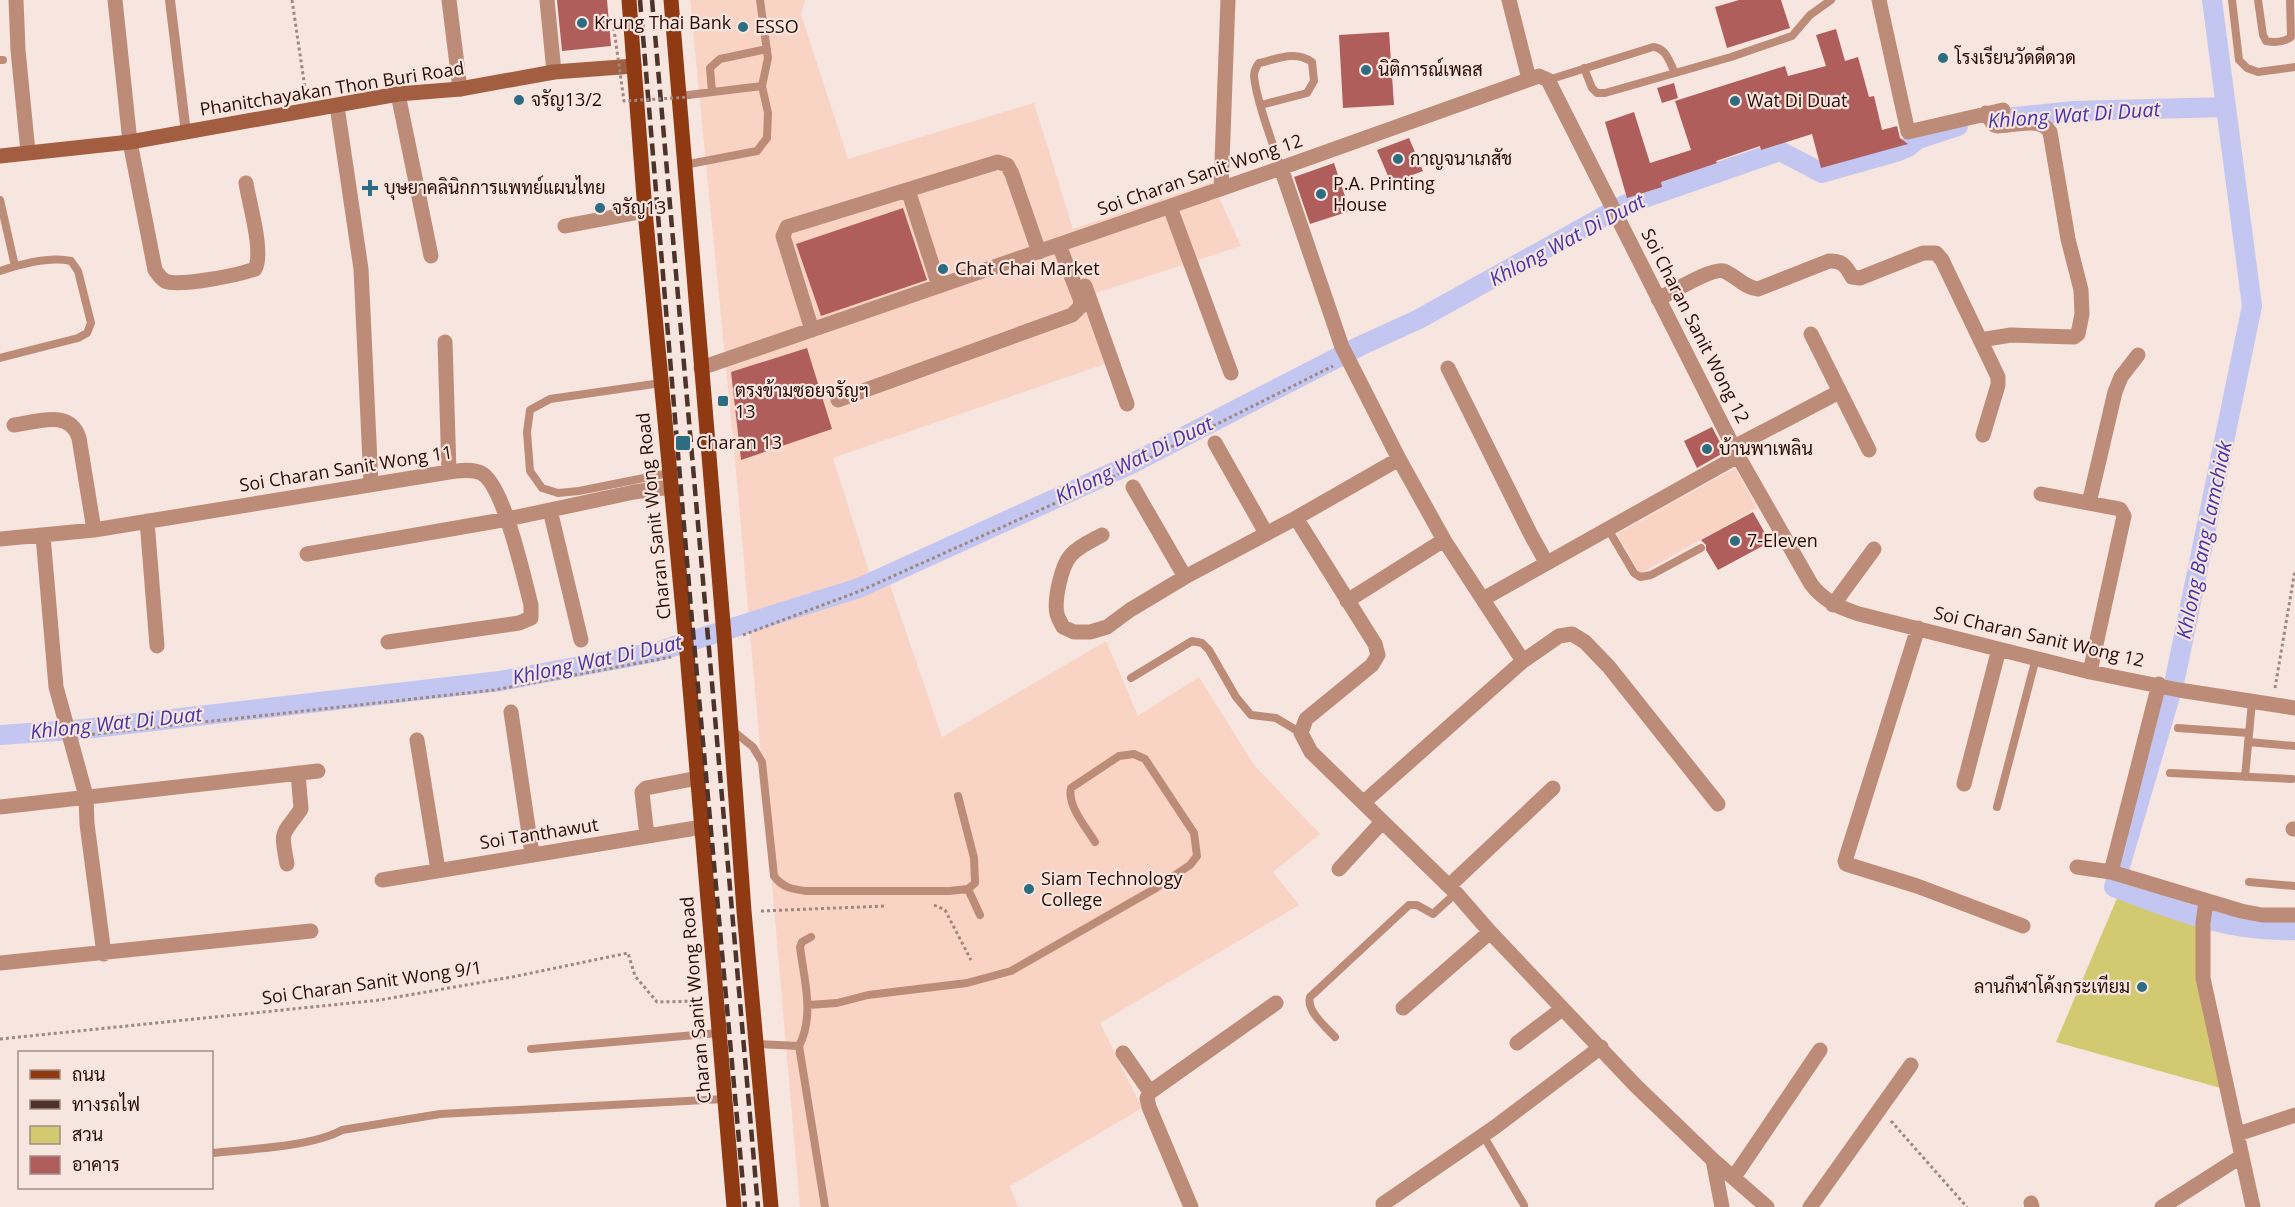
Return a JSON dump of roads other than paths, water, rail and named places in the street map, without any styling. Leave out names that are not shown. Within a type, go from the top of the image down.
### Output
[{"type":"main road","name":"Charan Sanit Wong Road","points":[[629,0],[645,211],[686,641],[734,1207]]},
{"type":"main road","points":[[671,0],[685,96],[684,165],[744,911],[771,1207]]},
{"type":"main road","name":"Phanitchayakan Thon Buri Road","points":[[0,156],[130,142],[398,94],[460,88],[554,72],[634,66]]},
{"type":"street","points":[[16,0],[18,50],[28,152]]},
{"type":"street","points":[[115,0],[130,142],[155,270],[161,278],[167,282],[187,282],[240,274],[255,269],[259,262],[257,242],[246,183]]},
{"type":"street","points":[[170,0],[186,133]]},
{"type":"street","points":[[449,0],[460,88]]},
{"type":"street","points":[[548,0],[554,72]]},
{"type":"street","points":[[1221,189],[1228,0]]},
{"type":"street","points":[[1509,0],[1529,79]]},
{"type":"street","points":[[1879,0],[1908,132],[1989,118],[2038,124],[2046,126],[2050,132],[2068,239],[2081,290],[2082,314],[2078,334],[2074,337],[2020,335],[1980,340]]},
{"type":"street","name":"Soi Charan Sanit Wong 12","points":[[700,368],[1170,207],[1539,76],[1548,80],[1736,451],[1820,596],[1833,605],[1859,614],[2090,672],[2179,690],[2295,708]]},
{"type":"street","points":[[398,94],[431,256]]},
{"type":"street","points":[[337,106],[361,270],[370,484]]},
{"type":"street","points":[[1989,118],[2003,110]]},
{"type":"street","points":[[812,330],[783,236],[787,227],[998,162],[1007,165],[1012,174],[1039,252]]},
{"type":"street","points":[[1281,168],[1346,354],[1399,459],[1444,540],[1523,661]]},
{"type":"street","points":[[908,190],[939,286]]},
{"type":"street","points":[[1170,207],[1231,373]]},
{"type":"street","points":[[566,226],[645,211]]},
{"type":"street","points":[[838,400],[1072,315],[1080,307],[1081,301],[1064,243]]},
{"type":"street","points":[[1064,243],[1127,404]]},
{"type":"street","points":[[1658,299],[1714,271],[1725,271],[1753,289],[1758,289],[1829,261],[1838,261],[1845,265],[1852,277],[1860,278],[1929,252],[1935,253],[1942,260],[1998,377],[1998,385],[1983,435]]},
{"type":"street","points":[[1811,334],[1869,450]]},
{"type":"street","points":[[445,342],[448,472]]},
{"type":"street","points":[[2089,504],[2115,392],[2121,377],[2138,355]]},
{"type":"street","points":[[1448,368],[1546,562]]},
{"type":"street","points":[[1483,599],[1839,392]]},
{"type":"street","points":[[14,425],[59,419],[76,427],[94,530]]},
{"type":"street","points":[[1215,443],[1266,533]]},
{"type":"street","points":[[1102,535],[1069,556],[1062,570],[1057,614],[1063,627],[1074,632],[1090,632],[1107,627],[1130,610],[1185,577],[1296,518],[1399,459]]},
{"type":"street","name":"Soi Charan Sanit Wong 11","points":[[0,539],[94,530],[465,470],[481,473],[491,483],[508,519]]},
{"type":"street","points":[[307,554],[508,519],[634,492],[670,480]]},
{"type":"street","points":[[1133,488],[1185,577]]},
{"type":"street","points":[[2041,494],[2120,509],[2124,516],[2090,672]]},
{"type":"street","points":[[550,510],[581,640]]},
{"type":"street","points":[[1296,518],[1375,644],[1378,655],[1372,665],[1306,719],[1301,734],[1311,752],[1453,889],[1490,932],[1636,1086],[1713,1160],[1767,1207]]},
{"type":"street","points":[[388,642],[519,623],[531,618],[531,605],[508,519]]},
{"type":"street","points":[[147,521],[157,646]]},
{"type":"street","points":[[43,536],[56,687],[86,796],[87,824],[104,954]]},
{"type":"street","points":[[1347,601],[1444,540]]},
{"type":"street","points":[[1833,605],[1874,549]]},
{"type":"street","points":[[1918,628],[1845,861],[1846,864],[1917,886],[2023,926]]},
{"type":"street","points":[[1364,802],[1523,661],[1559,636],[1572,634],[1585,642],[1609,667],[1718,804]]},
{"type":"street","points":[[1964,784],[1999,649]]},
{"type":"street","points":[[2118,873],[2161,685]]},
{"type":"street","points":[[511,712],[532,854]]},
{"type":"street","points":[[417,740],[438,870]]},
{"type":"street","points":[[0,807],[318,771]]},
{"type":"street","points":[[287,864],[282,838],[285,830],[302,809],[298,773]]},
{"type":"street","points":[[647,836],[642,792],[646,788],[698,778]]},
{"type":"street","points":[[1453,889],[1553,788]]},
{"type":"street","points":[[1339,869],[1382,822]]},
{"type":"street","name":"Soi Tanthawut","points":[[382,880],[702,827]]},
{"type":"street","points":[[2077,867],[2118,873],[2205,912],[2295,915]]},
{"type":"street","points":[[2205,912],[2204,984],[2253,1207]]},
{"type":"street","points":[[0,963],[311,931]]},
{"type":"street","points":[[1403,1008],[1490,932]]},
{"type":"street","points":[[1191,1207],[1149,1107],[1150,1092],[1276,1003]]},
{"type":"street","points":[[1517,1043],[1562,1009]]},
{"type":"street","points":[[1384,1207],[1383,1204],[1484,1135],[1601,1047]]},
{"type":"street","points":[[1734,1177],[1820,1050]]},
{"type":"street","points":[[1123,1053],[1150,1092]]},
{"type":"street","points":[[1810,1207],[1911,1065]]},
{"type":"street","points":[[2238,1134],[2295,1115]]},
{"type":"street","points":[[2162,1207],[2182,1201],[2242,1156]]},
{"type":"street","points":[[1713,1160],[1722,1207]]},
{"type":"lane","points":[[684,165],[757,151],[767,138],[768,113],[762,86],[768,58],[760,0]]},
{"type":"lane","points":[[1584,68],[1592,88],[1597,93],[1605,93],[1731,57],[1792,36],[1810,15],[1832,0]]},
{"type":"lane","points":[[2232,0],[2239,60],[2247,68],[2258,72],[2295,67]]},
{"type":"lane","points":[[2258,0],[2263,35],[2266,41],[2272,42],[2291,37],[2290,0]]},
{"type":"lane","points":[[1548,80],[1653,47],[1665,52],[1675,72]]},
{"type":"lane","points":[[712,92],[710,68],[720,59],[766,49]]},
{"type":"lane","points":[[1261,105],[1307,93],[1314,81],[1312,62],[1304,56],[1292,55],[1259,63],[1254,75],[1261,105],[1281,168]]},
{"type":"lane","points":[[685,96],[762,86]]},
{"type":"lane","points":[[0,200],[15,266]]},
{"type":"lane","points":[[0,271],[15,266],[61,259],[71,261],[78,271],[91,323],[87,333],[78,338],[0,357]]},
{"type":"lane","points":[[661,383],[550,399],[530,410],[527,432],[530,471],[542,488],[558,493],[670,480]]},
{"type":"lane","points":[[1608,527],[1634,573],[1640,577],[1651,575],[1701,548]]},
{"type":"lane","points":[[1131,678],[1192,641],[1202,643],[1209,650],[1236,697],[1251,715],[1276,718],[1301,734]]},
{"type":"lane","points":[[1997,807],[2036,658]]},
{"type":"lane","points":[[2245,777],[2252,702]]},
{"type":"lane","points":[[2178,728],[2249,733]]},
{"type":"lane","points":[[731,729],[753,747],[762,762],[774,876],[780,884],[788,888],[806,891],[968,890],[975,883],[974,858],[958,796]]},
{"type":"lane","points":[[2248,742],[2295,746]]},
{"type":"lane","points":[[808,1005],[837,1003],[868,995],[967,983],[1011,970],[1156,888],[1190,865],[1197,856],[1194,833],[1145,759],[1134,754],[1119,756],[1071,788],[1069,795],[1078,815],[1095,842]]},
{"type":"lane","points":[[2170,773],[2292,779]]},
{"type":"lane","points":[[2249,882],[2295,886]]},
{"type":"lane","points":[[1335,1037],[1311,1009],[1308,1003],[1310,997],[1409,905],[1417,905],[1432,914],[1453,889]]},
{"type":"lane","points":[[968,890],[980,915]]},
{"type":"lane","points":[[811,937],[802,942],[800,947],[808,1005],[807,1025],[799,1046],[825,1207]]},
{"type":"lane","points":[[531,1049],[719,1033]]},
{"type":"lane","points":[[757,1044],[799,1046]]},
{"type":"lane","points":[[213,1153],[284,1145],[330,1136],[342,1130],[440,1114],[724,1099]]},
{"type":"lane","points":[[1484,1135],[1524,1204]]},
{"type":"waterway","name":"Khlong Bang Lamchiak","points":[[2212,0],[2252,306],[2175,679],[2114,887],[2180,912],[2225,924],[2271,930],[2295,930]]},
{"type":"waterway","name":"Khlong Wat Di Duat","points":[[2005,118],[2074,111],[2226,107]]},
{"type":"waterway","name":"Khlong Wat Di Duat","points":[[0,735],[85,729],[500,681],[656,652],[859,588],[1127,466],[1360,346],[1419,319],[1624,205],[1780,151],[1822,173],[1896,152],[1908,147],[1918,139],[1958,126]]},
{"type":"railway","points":[[640,0],[691,609],[745,1207]]},
{"type":"railway","points":[[652,0],[758,1207]]},
{"type":"place","name":"Krung Thai Bank","points":[[582,23]]},
{"type":"place","name":"ESSO","points":[[743,27]]},
{"type":"place","name":"โรงเรียนวัดดีดวด","points":[[1943,58]]},
{"type":"place","name":"นิติการณ์เพลส","points":[[1366,70]]},
{"type":"place","name":"จรัญ13/2","points":[[519,100]]},
{"type":"place","name":"Wat Di Duat","points":[[1735,101]]},
{"type":"place","name":"กาญจนาเภสัช","points":[[1398,159]]},
{"type":"place","name":"บุษยาคลินิกการแพทย์แผนไทย","points":[[370,188]]},
{"type":"place","name":"P.A. Printing House","points":[[1321,194]]},
{"type":"place","name":"จรัญ13","points":[[600,208]]},
{"type":"place","name":"Chat Chai Market","points":[[943,269]]},
{"type":"place","name":"ตรงข้ามซอยจรัญฯ 13","points":[[723,401]]},
{"type":"place","name":"Charan 13","points":[[683,443]]},
{"type":"place","name":"บ้านพาเพลิน","points":[[1707,449]]},
{"type":"place","name":"7-Eleven","points":[[1735,541]]},
{"type":"place","name":"Siam Technology College","points":[[1029,889]]},
{"type":"place","name":"ลานกีฬาโค้งกระเทียม","points":[[2142,987]]}]
